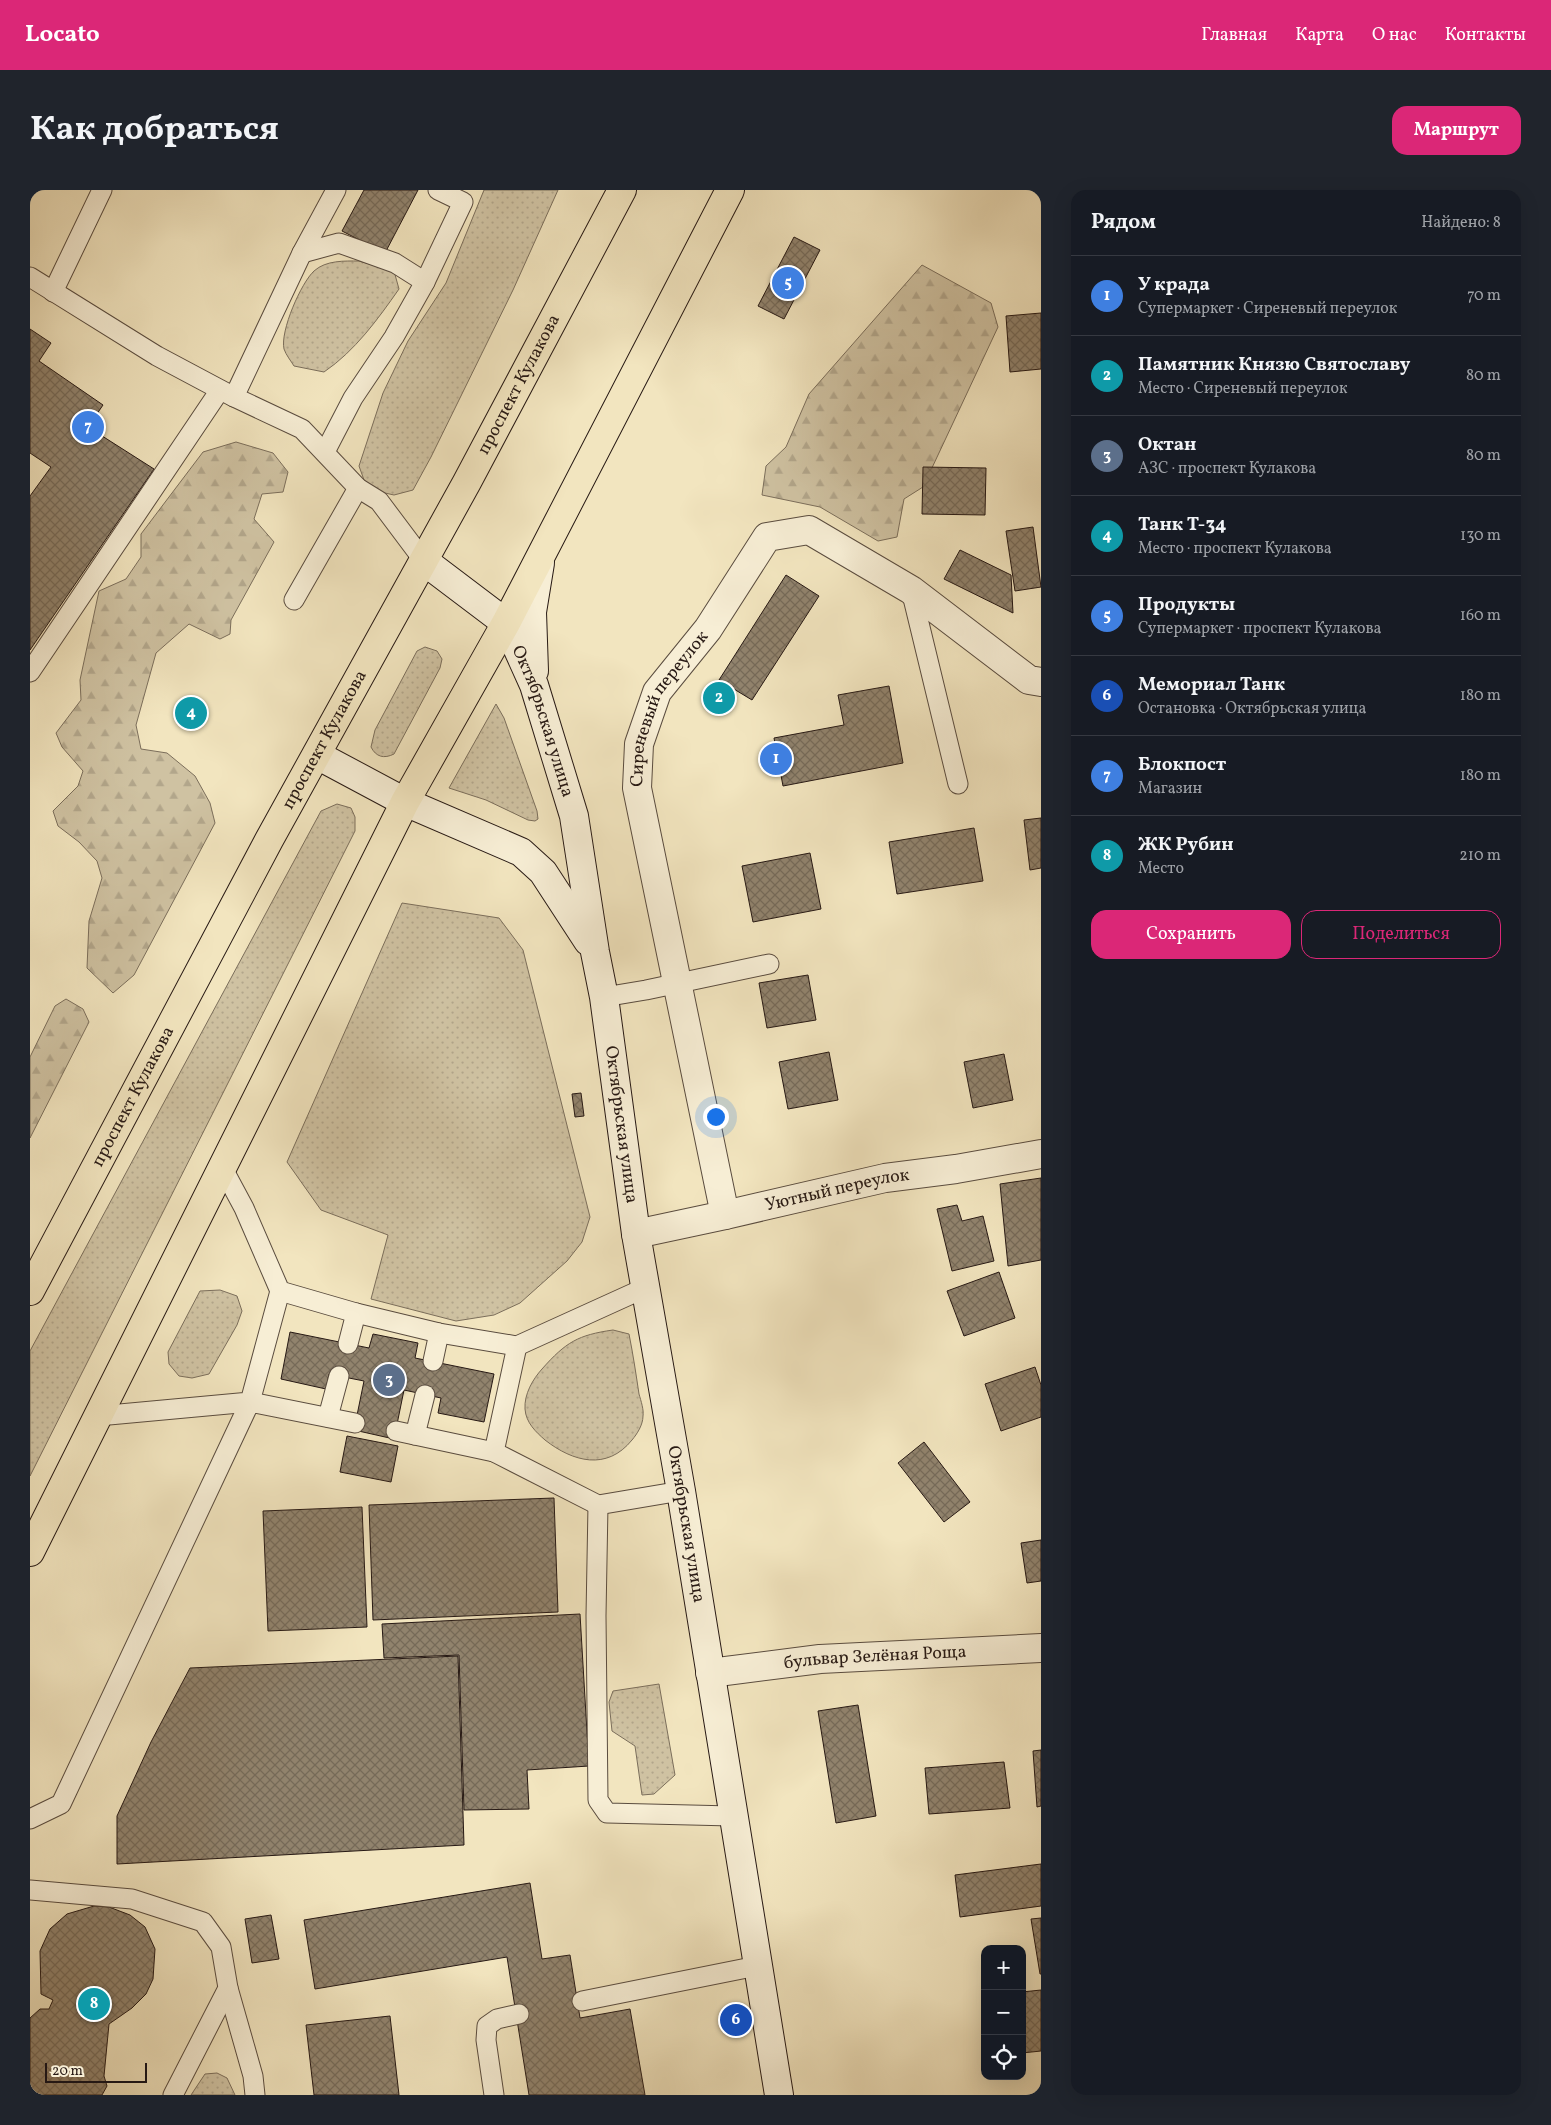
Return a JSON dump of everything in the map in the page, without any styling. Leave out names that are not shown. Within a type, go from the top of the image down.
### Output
[{"type":"main road","name":"проспект Кулакова","points":[[30,1292],[265,849],[424,561],[622,190]]},
{"type":"main road","points":[[30,1552],[405,802],[506,623],[730,190]]},
{"type":"main road","name":"Сиреневый переулок","points":[[725,1216],[637,788],[639,744],[657,692],[708,629],[767,537],[809,530],[911,590],[1029,680],[1041,682]]},
{"type":"main road","points":[[534,685],[532,612],[540,558]]},
{"type":"main road","name":"Октябрьская улица","points":[[424,561],[506,623],[534,685],[574,816],[595,952],[604,997],[636,1234],[681,1491],[732,1816],[779,2095]]},
{"type":"main road","name":"Октябрьская улица","points":[[317,755],[405,802],[521,852],[543,872],[595,952]]},
{"type":"main road","name":"Уютный переулок","points":[[636,1234],[725,1216],[885,1178],[956,1169],[1041,1154]]},
{"type":"main road","name":"бульвар Зелёная Роща","points":[[710,1673],[820,1658],[1041,1648]]},
{"type":"lane","points":[[53,292],[102,190]]},
{"type":"lane","points":[[30,672],[227,393],[336,190]]},
{"type":"lane","points":[[324,452],[353,398],[394,337],[425,282],[462,202],[438,190]]},
{"type":"lane","points":[[302,252],[340,243],[395,263],[425,282]]},
{"type":"lane","points":[[30,277],[157,356],[227,393],[302,429],[358,488],[379,501],[424,561]]},
{"type":"lane","points":[[294,600],[358,488]]},
{"type":"lane","points":[[911,590],[958,784]]},
{"type":"lane","points":[[604,997],[677,984],[769,964]]},
{"type":"lane","points":[[30,1819],[61,1804],[250,1402],[280,1291],[244,1208],[222,1166]]},
{"type":"lane","points":[[280,1291],[356,1313],[439,1333],[517,1346],[646,1287]]},
{"type":"lane","points":[[348,1344],[356,1313]]},
{"type":"lane","points":[[433,1361],[439,1333]]},
{"type":"lane","points":[[494,1452],[517,1346]]},
{"type":"lane","points":[[328,1417],[339,1376]]},
{"type":"lane","points":[[415,1435],[425,1395]]},
{"type":"lane","points":[[98,1416],[250,1402],[355,1423]]},
{"type":"lane","points":[[396,1431],[494,1452],[598,1505],[681,1491]]},
{"type":"lane","points":[[598,1505],[596,1616],[598,1800],[607,1813],[732,1816]]},
{"type":"lane","points":[[30,1890],[132,1899],[203,1922],[221,1947],[228,1988],[253,2076],[255,2095]]},
{"type":"lane","points":[[582,2001],[757,1966]]},
{"type":"lane","points":[[173,2095],[228,1988]]},
{"type":"lane","points":[[494,2095],[486,2040],[487,2026],[497,2019],[519,2014]]},
{"type":"green space","points":[[484,190],[558,190],[513,290],[413,490],[394,495],[376,491],[364,480],[359,466],[383,393],[408,341],[446,283]]},
{"type":"green space","points":[[359,261],[394,271],[399,289],[374,323],[335,364],[324,372],[294,366],[284,349],[285,331],[303,286],[319,267],[336,262]]},
{"type":"green space","points":[[922,265],[991,303],[998,327],[923,487],[904,499],[897,537],[878,541],[820,507],[762,495],[766,466],[786,447],[809,394]]},
{"type":"green space","points":[[236,442],[273,453],[288,472],[283,492],[262,494],[254,519],[274,542],[231,620],[230,634],[220,639],[189,624],[156,653],[136,725],[141,749],[167,753],[195,776],[210,803],[215,823],[134,975],[113,993],[87,968],[89,921],[102,878],[97,861],[79,842],[58,826],[53,811],[78,786],[83,771],[62,747],[56,733],[81,700],[80,680],[99,591],[126,579],[141,557],[141,534],[203,452]]},
{"type":"green space","points":[[425,647],[437,651],[442,659],[440,668],[394,754],[381,756],[375,753],[371,747],[375,730],[417,651]]},
{"type":"green space","points":[[496,704],[504,718],[537,811],[538,819],[535,821],[528,820],[486,800],[449,788]]},
{"type":"green space","points":[[337,804],[351,808],[355,817],[355,831],[30,1476],[30,1351],[321,811]]},
{"type":"green space","points":[[402,903],[499,918],[523,950],[590,1217],[582,1242],[567,1261],[520,1303],[494,1315],[456,1321],[371,1299],[388,1235],[321,1210],[287,1162]]},
{"type":"green space","points":[[66,999],[83,1009],[89,1022],[30,1138],[30,1057],[55,1006]]},
{"type":"green space","points":[[220,1290],[237,1296],[242,1311],[237,1325],[209,1374],[192,1378],[179,1376],[169,1364],[168,1352],[200,1291]]},
{"type":"green space","points":[[613,1330],[629,1334],[643,1408],[642,1423],[632,1440],[622,1450],[612,1456],[590,1460],[578,1458],[556,1448],[535,1430],[529,1423],[526,1414],[526,1398],[532,1382],[558,1352],[581,1337]]},
{"type":"green space","points":[[659,1684],[675,1775],[654,1794],[642,1795],[635,1746],[612,1731],[609,1702],[613,1691]]},
{"type":"green space","points":[[217,2073],[227,2078],[235,2095],[191,2095],[205,2074]]},
{"type":"building","points":[[364,190],[418,190],[385,253],[342,231]]},
{"type":"building","points":[[794,237],[820,250],[784,319],[758,306]]},
{"type":"building","points":[[1041,313],[1041,369],[1010,372],[1006,316]]},
{"type":"building","points":[[30,329],[51,343],[39,361],[103,405],[88,427],[154,469],[30,650],[30,496],[51,467],[30,453]]},
{"type":"building","points":[[923,467],[986,468],[985,515],[922,514]]},
{"type":"building","points":[[1033,527],[1041,587],[1015,591],[1006,531]]},
{"type":"building","points":[[960,550],[1011,575],[1013,613],[944,579]]},
{"type":"building","points":[[786,575],[819,596],[752,700],[719,680]]},
{"type":"building","points":[[889,686],[903,763],[783,786],[774,738],[844,725],[838,695]]},
{"type":"building","points":[[1041,818],[1041,868],[1030,870],[1024,820]]},
{"type":"building","points":[[974,828],[983,881],[897,894],[889,842]]},
{"type":"building","points":[[810,853],[821,909],[753,922],[742,866]]},
{"type":"building","points":[[808,975],[816,1020],[767,1028],[759,983]]},
{"type":"building","points":[[829,1052],[838,1100],[788,1109],[779,1062]]},
{"type":"building","points":[[1004,1054],[1013,1100],[973,1108],[964,1062]]},
{"type":"building","points":[[581,1093],[584,1116],[575,1117],[572,1094]]},
{"type":"building","points":[[1041,1178],[1041,1260],[1008,1266],[1000,1184]]},
{"type":"building","points":[[957,1205],[962,1221],[983,1216],[994,1261],[952,1271],[937,1209]]},
{"type":"building","points":[[999,1272],[1015,1318],[964,1336],[947,1291]]},
{"type":"building","points":[[290,1332],[369,1348],[373,1334],[418,1343],[415,1358],[494,1374],[484,1422],[438,1413],[441,1398],[404,1390],[394,1439],[354,1430],[364,1381],[329,1374],[326,1389],[281,1379]]},
{"type":"building","points":[[1035,1367],[1041,1385],[1041,1417],[1001,1431],[985,1384]]},
{"type":"building","points":[[347,1436],[398,1446],[391,1482],[340,1472]]},
{"type":"building","points":[[924,1442],[970,1502],[944,1522],[898,1463]]},
{"type":"building","points":[[554,1498],[558,1612],[373,1620],[369,1505]]},
{"type":"building","points":[[362,1507],[367,1627],[268,1631],[263,1511]]},
{"type":"building","points":[[1041,1540],[1041,1581],[1027,1583],[1021,1543]]},
{"type":"building","points":[[580,1614],[589,1766],[527,1770],[529,1809],[464,1810],[459,1655],[384,1658],[382,1624]]},
{"type":"building","points":[[458,1656],[464,1845],[117,1864],[117,1816],[151,1742],[190,1668]]},
{"type":"building","points":[[858,1705],[876,1816],[836,1823],[818,1711]]},
{"type":"building","points":[[1041,1750],[1041,1806],[1037,1807],[1033,1751]]},
{"type":"building","points":[[1004,1762],[1010,1808],[929,1814],[925,1768]]},
{"type":"building","points":[[1041,1864],[1041,1906],[960,1917],[955,1875]]},
{"type":"building","points":[[530,1883],[542,1959],[570,1955],[580,2018],[630,2009],[645,2095],[529,2095],[507,1957],[315,1989],[304,1920]]},
{"type":"building","points":[[94,1906],[109,1907],[130,1915],[145,1927],[155,1949],[153,1979],[146,1994],[132,2008],[109,2024],[104,2076],[107,2086],[102,2095],[30,2095],[30,2018],[40,2009],[49,2009],[53,2000],[41,1994],[40,1951],[50,1929],[67,1914]]},
{"type":"building","points":[[271,1915],[279,1959],[252,1963],[245,1919]]},
{"type":"building","points":[[1041,1918],[1041,1974],[1040,1974],[1031,1919]]},
{"type":"building","points":[[1041,1990],[1041,2051],[1026,2053],[1026,1992]]},
{"type":"building","points":[[390,2016],[399,2095],[314,2095],[306,2025]]},
{"type":"place","name":"Продукты","points":[[788,283]]},
{"type":"place","name":"Блокпост","points":[[88,427]]},
{"type":"place","name":"Памятник Князю Святославу","points":[[719,698]]},
{"type":"place","name":"Танк Т-34","points":[[191,713]]},
{"type":"place","name":"У крада","points":[[776,759]]},
{"type":"place","name":"Октан","points":[[389,1380]]},
{"type":"place","name":"ЖК Рубин","points":[[94,2004]]},
{"type":"place","name":"Мемориал Танк","points":[[736,2020]]}]
